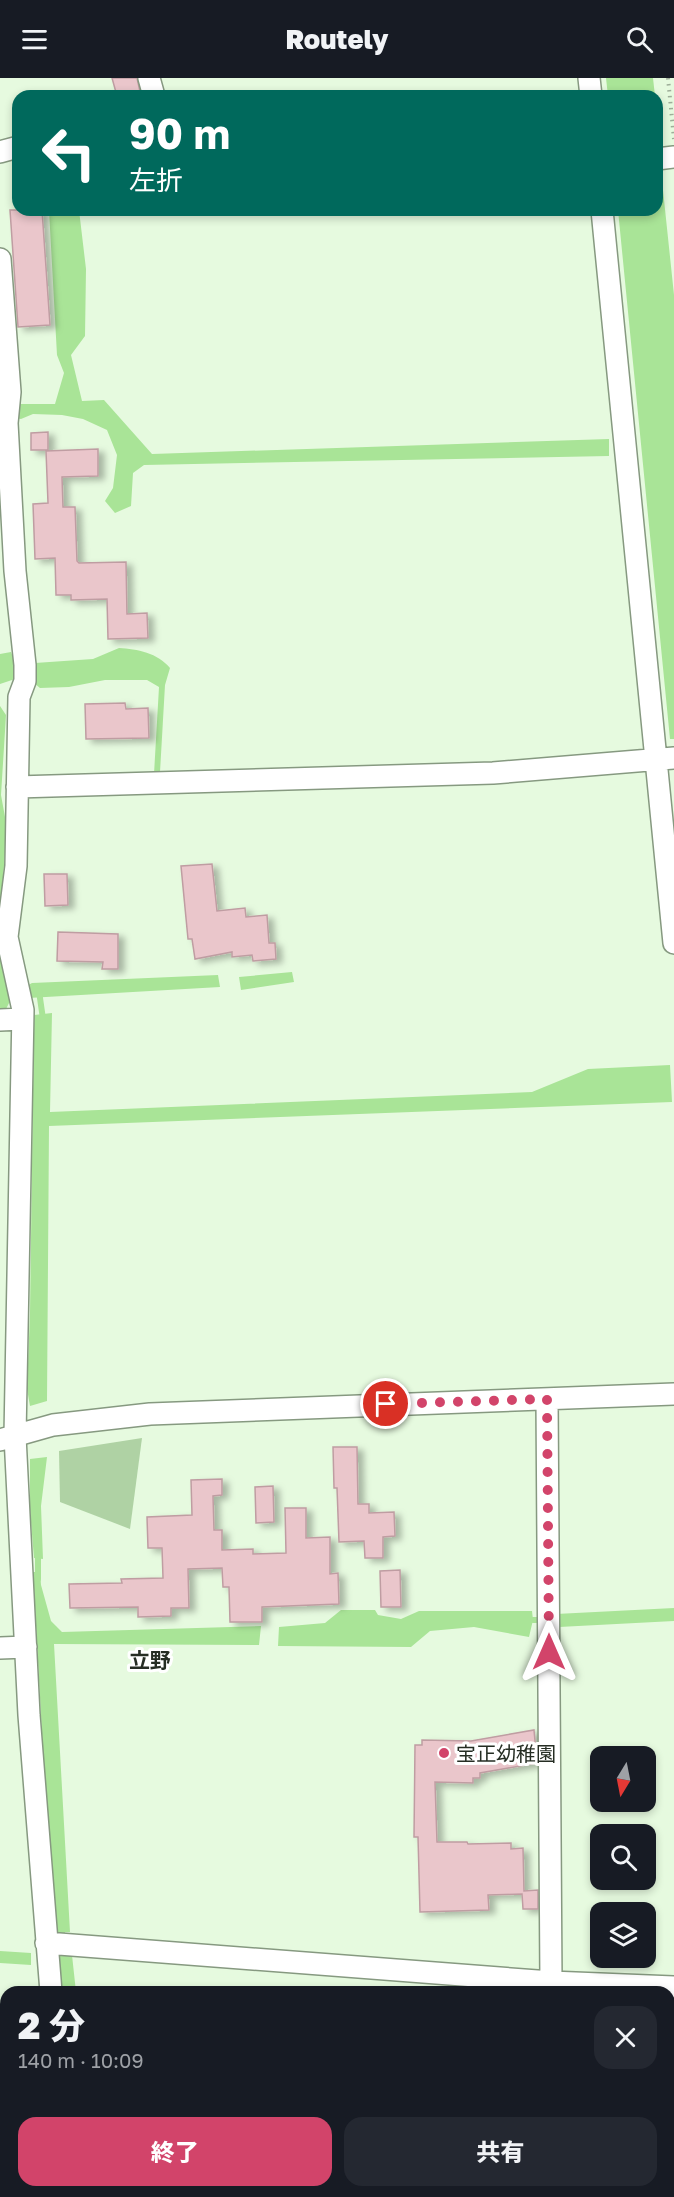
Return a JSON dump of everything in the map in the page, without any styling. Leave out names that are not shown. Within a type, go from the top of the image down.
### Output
[{"type":"street","points":[[603,216],[665,759],[674,943]]},
{"type":"street","points":[[0,259],[15,571],[16,866],[8,937],[20,1002],[8,1438],[26,1647],[50,1986]]},
{"type":"street","points":[[17,787],[493,773],[665,759]]},
{"type":"street","points":[[0,1020],[20,1002]]},
{"type":"street","points":[[8,1438],[53,1425],[150,1414],[674,1394]]},
{"type":"street","points":[[547,1399],[551,1982]]},
{"type":"street","points":[[0,1648],[26,1647]]},
{"type":"street","points":[[46,1943],[551,1982],[649,1986]]},
{"type":"path","points":[[668,78],[674,140]]},
{"type":"shaded area","points":[[606,78],[653,78],[654,90],[607,90]]},
{"type":"shaded area","points":[[663,190],[674,295],[674,739],[670,739],[619,216],[663,216]]},
{"type":"shaded area","points":[[49,216],[80,216],[86,269],[85,336],[71,355],[82,401],[104,400],[152,454],[609,439],[609,456],[144,465],[133,473],[131,506],[115,513],[105,501],[113,488],[117,455],[107,430],[83,419],[62,415],[33,414],[21,419],[0,416],[0,404],[55,404],[64,373],[57,355]]},
{"type":"shaded area","points":[[119,648],[147,653],[160,659],[170,668],[165,685],[160,772],[154,774],[159,687],[147,680],[105,680],[69,687],[40,688],[34,683],[18,678],[0,684],[0,654],[11,652],[18,671],[35,663],[93,659]]},
{"type":"shaded area","points":[[0,706],[6,715],[1,795],[7,828],[0,915]]},
{"type":"shaded area","points":[[0,946],[23,988],[32,983],[218,975],[220,987],[11,999],[6,1009],[0,1009]]},
{"type":"shaded area","points":[[292,972],[294,982],[241,990],[239,977]]},
{"type":"shaded area","points":[[52,1013],[50,1112],[532,1092],[588,1069],[670,1065],[672,1102],[49,1126],[47,1401],[30,1406],[27,1389],[34,1015]]},
{"type":"shaded area","points":[[142,1438],[130,1529],[60,1502],[59,1451]]},
{"type":"shaded area","points":[[47,1457],[41,1506],[43,1559],[34,1558],[30,1510],[30,1459]]},
{"type":"shaded area","points":[[33,1572],[40,1572],[41,1585],[51,1621],[62,1632],[261,1626],[259,1645],[54,1644],[70,1932],[65,1932],[66,1955],[72,1955],[75,1986],[59,1986],[56,1956],[61,1956],[59,1933],[53,1930]]},
{"type":"shaded area","points":[[674,1608],[674,1621],[559,1627],[556,1614]]},
{"type":"shaded area","points":[[341,1610],[375,1610],[378,1615],[401,1619],[419,1611],[532,1611],[533,1620],[529,1637],[474,1627],[430,1631],[411,1647],[278,1646],[279,1627],[325,1623]]},
{"type":"shaded area","points":[[0,1951],[31,1953],[31,1965],[0,1963]]},
{"type":"building","points":[[112,78],[137,78],[140,90],[115,90]]},
{"type":"building","points":[[10,210],[12,210],[12,216],[42,216],[50,325],[18,327]]},
{"type":"building","points":[[48,432],[48,450],[31,450],[31,433]]},
{"type":"building","points":[[98,449],[98,476],[62,477],[63,507],[75,507],[77,561],[79,563],[126,562],[127,614],[147,613],[148,638],[108,639],[107,599],[71,600],[71,595],[56,595],[55,558],[35,559],[33,504],[48,503],[46,451]]},
{"type":"building","points":[[125,703],[126,709],[148,708],[149,738],[86,739],[85,704]]},
{"type":"building","points":[[212,864],[217,911],[245,908],[246,917],[267,915],[269,943],[275,943],[276,959],[253,961],[252,955],[232,957],[232,952],[195,959],[192,939],[188,939],[181,866]]},
{"type":"building","points":[[44,874],[67,874],[68,905],[45,906]]},
{"type":"building","points":[[58,932],[118,934],[118,969],[102,969],[103,962],[57,961]]},
{"type":"building","points":[[333,1447],[357,1447],[358,1504],[369,1504],[369,1513],[394,1512],[395,1536],[383,1537],[383,1558],[365,1558],[364,1541],[339,1542]]},
{"type":"building","points":[[222,1479],[222,1495],[213,1496],[214,1530],[222,1530],[222,1550],[253,1549],[253,1554],[286,1553],[285,1508],[306,1508],[306,1538],[330,1537],[330,1574],[338,1573],[339,1604],[262,1607],[262,1622],[230,1622],[229,1587],[223,1587],[222,1568],[188,1569],[189,1608],[171,1608],[171,1616],[138,1617],[138,1607],[70,1608],[69,1584],[122,1583],[121,1579],[163,1578],[162,1548],[148,1548],[147,1517],[192,1515],[191,1480]]},
{"type":"building","points":[[273,1486],[274,1522],[256,1523],[255,1487]]},
{"type":"building","points":[[400,1570],[401,1607],[381,1607],[380,1571]]},
{"type":"building","points":[[534,1730],[537,1763],[480,1773],[480,1778],[473,1778],[473,1783],[435,1782],[437,1842],[511,1843],[511,1849],[523,1848],[524,1891],[538,1890],[538,1909],[523,1909],[522,1894],[488,1895],[489,1910],[420,1912],[418,1837],[414,1837],[415,1745],[422,1745],[422,1740],[471,1741]]},
{"type":"waterway","points":[[39,991],[43,1019]]},
{"type":"waterway","points":[[38,1553],[38,1579]]},
{"type":"waterway","points":[[533,1620],[545,1620]]},
{"type":"place","name":"宝正幼稚園","points":[[444,1753]]},
{"type":"district","name":"立野","points":[[150,1660]]},
{"type":"route","points":[[386,1404],[547,1399],[549,1652]]}]
